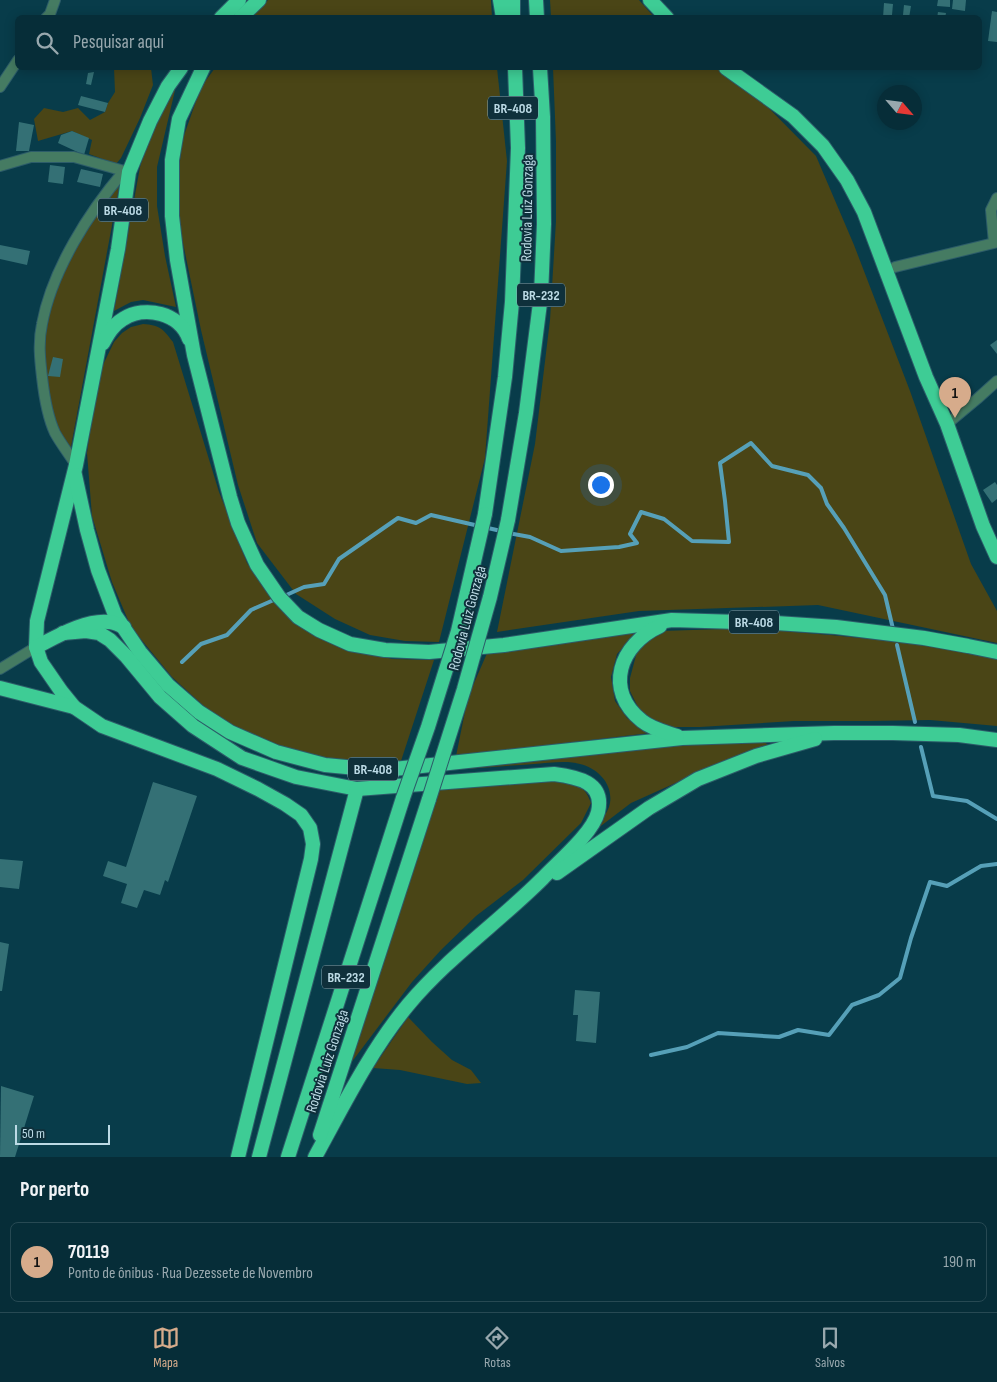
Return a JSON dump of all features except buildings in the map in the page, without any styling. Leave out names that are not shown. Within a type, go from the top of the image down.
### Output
[{"type":"highway","points":[[224,15],[239,0]]},
{"type":"highway","points":[[243,15],[259,0]]},
{"type":"highway","points":[[500,0],[502,15]]},
{"type":"highway","points":[[513,0],[513,15]]},
{"type":"highway","points":[[536,0],[537,15]]},
{"type":"highway","points":[[650,0],[664,15]]},
{"type":"highway","name":"BR-408","points":[[180,70],[168,86],[126,172],[118,249],[75,468],[87,530],[98,570],[115,614],[140,652],[168,685],[200,712],[230,732],[276,752],[325,765],[394,770],[682,738],[834,732],[921,734],[997,740]]},
{"type":"highway","name":"BR-408","points":[[202,70],[179,119],[172,160],[172,216],[194,355],[238,523],[257,565],[279,597],[298,618],[350,644],[386,650],[429,652],[504,645],[672,620],[836,626],[924,638],[997,652]]},
{"type":"highway","name":"BR-408","points":[[509,70],[518,148]]},
{"type":"highway","name":"Rodovia Luiz Gonzaga","points":[[288,1157],[458,631],[485,514],[507,362],[512,302],[518,148],[515,70]]},
{"type":"highway","name":"Rodovia Luiz Gonzaga","points":[[314,1157],[464,689],[490,598],[508,520],[526,413],[541,295],[544,224],[544,117],[540,70]]},
{"type":"highway","points":[[729,70],[793,116],[823,146],[847,180],[864,212],[926,377],[947,424],[983,526],[997,557]]},
{"type":"highway","points":[[96,362],[110,329],[135,313],[150,312],[164,315],[177,322],[187,333],[194,355]]},
{"type":"highway","points":[[75,468],[37,621],[36,647],[41,662],[74,707],[102,726],[217,769],[258,789],[285,804],[301,816],[310,828],[313,844],[311,859],[238,1157]]},
{"type":"highway","points":[[672,620],[644,635],[623,661],[620,678],[621,689],[626,703],[634,714],[643,722],[658,730],[682,738]]},
{"type":"highway","points":[[36,647],[63,633],[85,625],[111,622],[124,627]]},
{"type":"highway","points":[[63,633],[86,631],[99,633],[110,640],[160,697],[193,726],[242,758],[296,777],[357,789],[554,774],[571,776],[586,781],[594,789],[598,799],[598,812],[593,825],[575,846],[526,895],[437,974],[408,1005],[363,1071],[314,1157]]},
{"type":"highway","points":[[0,688],[74,707]]},
{"type":"highway","points":[[526,895],[649,808],[698,779],[756,756],[834,732]]},
{"type":"highway","points":[[259,1157],[357,789]]},
{"type":"street","points":[[49,15],[55,0]]},
{"type":"street","points":[[0,87],[15,64]]},
{"type":"street","points":[[0,166],[30,157],[74,157],[126,172],[104,194],[74,244],[59,272],[42,324],[40,359],[47,408],[55,432],[75,468]]},
{"type":"street","points":[[895,267],[994,243],[991,210],[997,198]]},
{"type":"street","points":[[947,424],[997,381]]},
{"type":"street","points":[[0,669],[36,647]]},
{"type":"shaded area","points":[[268,0],[491,0],[492,15],[254,15]]},
{"type":"shaded area","points":[[550,0],[639,0],[652,15],[551,15]]},
{"type":"shaded area","points":[[114,70],[151,70],[153,85],[140,118],[121,158],[116,164],[89,154],[92,140],[72,131],[38,141],[34,119],[44,108],[63,112],[78,108],[90,120],[105,112],[115,92]]},
{"type":"shaded area","points":[[214,70],[497,70],[507,161],[485,458],[439,642],[405,641],[370,635],[335,619],[296,594],[257,543],[238,485],[201,330],[177,214],[181,144],[201,87]]},
{"type":"shaded area","points":[[553,70],[721,70],[754,93],[816,156],[854,245],[910,391],[971,564],[997,611],[997,643],[818,605],[639,611],[497,632],[535,444],[550,320],[556,221],[556,142]]},
{"type":"shaded area","points":[[176,86],[157,167],[157,206],[176,307],[143,300],[131,302],[114,311],[140,167],[151,130]]},
{"type":"shaded area","points":[[120,182],[70,452],[57,432],[47,392],[44,343],[51,291],[74,244]]},
{"type":"shaded area","points":[[143,324],[161,328],[173,342],[219,492],[247,563],[278,607],[298,623],[355,649],[392,659],[434,660],[400,764],[327,760],[268,746],[218,719],[172,677],[131,627],[112,582],[92,516],[87,453],[93,409],[102,367],[114,342],[122,333],[131,327]]},
{"type":"shaded area","points":[[752,628],[906,643],[997,659],[997,726],[930,720],[794,721],[700,727],[664,727],[640,711],[630,691],[630,678],[638,648],[645,640],[662,631]]},
{"type":"shaded area","points":[[640,629],[617,654],[611,677],[615,701],[627,718],[650,733],[456,756],[468,697],[488,651]]},
{"type":"shaded area","points":[[760,739],[771,747],[709,768],[631,803],[589,835],[607,812],[610,796],[609,789],[602,777],[586,766],[569,762],[557,762],[449,770],[450,767],[685,742]]},
{"type":"shaded area","points":[[554,778],[577,784],[588,796],[591,803],[581,823],[523,880],[476,916],[441,950],[412,982],[351,1063],[432,791]]},
{"type":"shaded area","points":[[408,1017],[452,1060],[471,1070],[481,1083],[467,1084],[400,1070],[373,1068]]},
{"type":"waterway","points":[[508,533],[530,537],[561,551],[619,547],[637,543],[630,534],[641,512],[664,519],[692,541],[729,542],[720,463],[751,443],[772,466],[808,475],[821,488],[827,504],[885,595],[893,629]]},
{"type":"waterway","points":[[282,597],[304,587],[324,584],[339,559],[398,518],[416,523],[431,515],[501,531]]},
{"type":"waterway","points":[[182,662],[201,644],[227,635],[251,610],[276,599]]},
{"type":"waterway","points":[[897,645],[915,722]]},
{"type":"waterway","points":[[921,747],[933,796],[967,801],[997,819]]},
{"type":"waterway","points":[[651,1055],[687,1047],[718,1033],[779,1037],[798,1030],[829,1035],[852,1005],[879,995],[900,978],[930,882],[947,886],[981,866],[997,864]]},
{"type":"place","name":"70119","points":[[955,418]]}]
